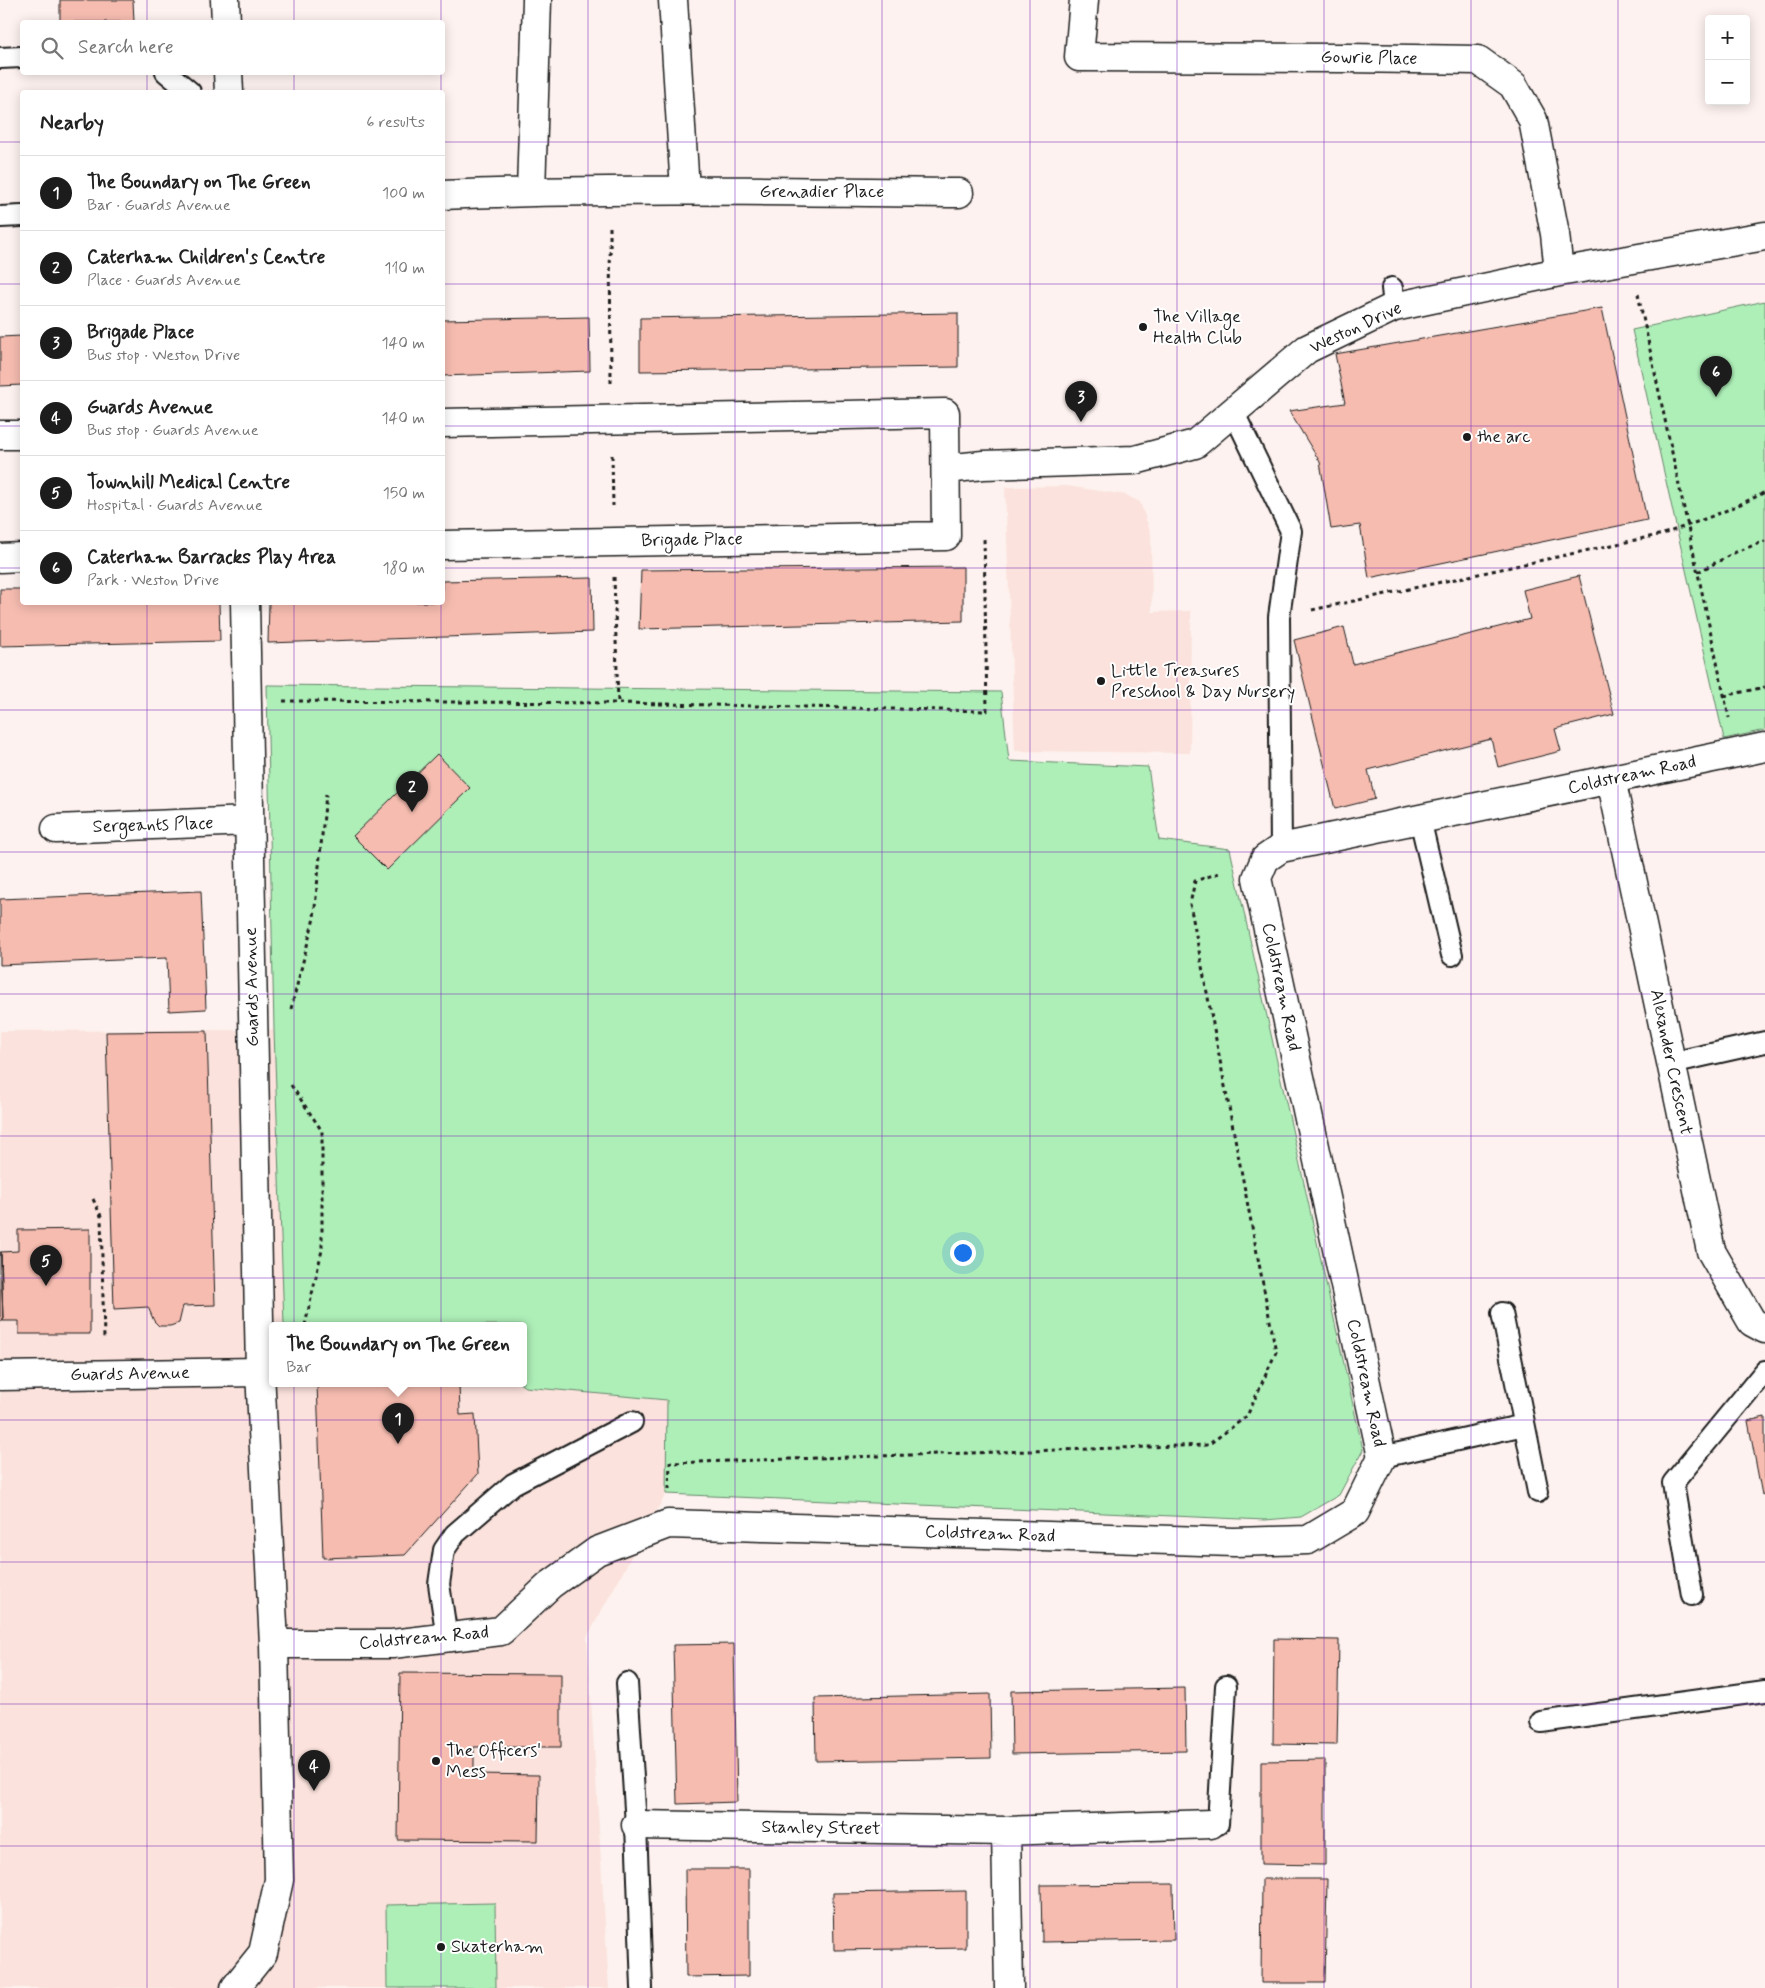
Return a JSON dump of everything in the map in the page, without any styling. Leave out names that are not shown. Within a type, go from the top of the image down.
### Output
[{"type":"street","points":[[225,0],[226,20]]},
{"type":"street","points":[[531,191],[537,0]]},
{"type":"street","points":[[673,0],[685,190]]},
{"type":"street","name":"Gowrie Place","points":[[1084,0],[1079,57],[1478,60],[1513,84],[1533,120],[1556,234],[1559,272]]},
{"type":"street","points":[[228,75],[229,90]]},
{"type":"street","name":"Grenadier Place","points":[[445,195],[531,191],[685,190],[959,193]]},
{"type":"street","name":"Weston Drive","points":[[946,469],[982,465],[1135,460],[1195,444],[1307,349],[1393,297],[1559,272],[1765,236]]},
{"type":"street","name":"Brigade Place","points":[[445,423],[945,413],[946,469],[946,536],[445,545]]},
{"type":"street","points":[[0,435],[20,435]]},
{"type":"street","points":[[0,558],[20,557]]},
{"type":"street","name":"Guards Avenue","points":[[235,1988],[263,1953],[279,1880],[274,1644],[260,1372],[244,605]]},
{"type":"street","name":"Coldstream Road","points":[[274,1644],[392,1644],[501,1631],[550,1585],[597,1551],[668,1524],[1234,1542],[1308,1540],[1355,1512],[1382,1458],[1257,878],[1273,853],[1420,819],[1765,747]]},
{"type":"street","name":"Alexander Crescent","points":[[1611,779],[1711,1251],[1752,1322],[1765,1329]]},
{"type":"street","name":"Sergeants Place","points":[[56,828],[249,821]]},
{"type":"street","name":"Guards Avenue","points":[[0,1376],[260,1372]]},
{"type":"street","name":"Stanley Street","points":[[636,1825],[1006,1831],[1211,1824]]},
{"type":"street","points":[[1006,1831],[1009,1988]]},
{"type":"lane","points":[[0,58],[20,57]]},
{"type":"lane","points":[[170,75],[188,90]]},
{"type":"lane","points":[[0,217],[20,216]]},
{"type":"lane","points":[[1233,411],[1291,531],[1278,617],[1273,853]]},
{"type":"lane","points":[[1420,819],[1452,955]]},
{"type":"lane","points":[[1671,1063],[1765,1042]]},
{"type":"lane","points":[[1502,1312],[1538,1492]]},
{"type":"lane","points":[[1692,1595],[1673,1483],[1765,1371]]},
{"type":"lane","points":[[447,1638],[439,1584],[444,1550],[455,1534],[513,1484],[632,1422]]},
{"type":"lane","points":[[1382,1458],[1524,1425]]},
{"type":"lane","points":[[626,1683],[636,1825],[642,1988]]},
{"type":"lane","points":[[1211,1824],[1218,1824],[1226,1686]]},
{"type":"lane","points":[[1541,1722],[1765,1691]]},
{"type":"path","points":[[1630,260],[1689,525],[1736,753]]},
{"type":"path","points":[[1278,617],[1663,534],[1744,503],[1765,492]]},
{"type":"path","points":[[247,701],[618,703],[987,711],[984,534]]},
{"type":"path","points":[[1698,572],[1736,552],[1765,540]]},
{"type":"path","points":[[1724,696],[1765,688]]},
{"type":"path","points":[[291,1019],[291,1009],[314,918],[326,794]]},
{"type":"path","points":[[668,1524],[670,1463],[1208,1446],[1247,1416],[1276,1352],[1190,904],[1195,881],[1273,853]]},
{"type":"path","points":[[291,1076],[291,1086],[322,1131],[322,1250],[305,1322]]},
{"type":"path","points":[[93,1200],[101,1216],[105,1375]]},
{"type":"shaded area","name":"Little Treasures Preschool & Day Nursery","points":[[1067,486],[1126,495],[1140,502],[1151,534],[1152,612],[1191,611],[1190,753],[1015,751],[1005,487]]},
{"type":"shaded area","points":[[274,1030],[284,1322],[269,1322],[269,1387],[525,1387],[667,1400],[666,1494],[587,1637],[609,1988],[0,1988],[0,1031]]},
{"type":"green space","points":[[1765,301],[1765,730],[1724,739],[1632,330]]},
{"type":"green space","points":[[267,685],[1001,692],[1009,761],[1148,767],[1159,840],[1230,849],[1363,1450],[1339,1495],[1301,1517],[1265,1520],[666,1494],[667,1400],[525,1387],[527,1387],[527,1322],[284,1322],[274,1030]]},
{"type":"green space","name":"Skaterham","points":[[495,1903],[496,1988],[387,1988],[386,1905]]},
{"type":"building","points":[[60,0],[133,0],[134,20],[60,20]]},
{"type":"building","name":"the arc","points":[[1602,308],[1647,520],[1369,578],[1360,525],[1331,529],[1320,462],[1289,411],[1345,403],[1335,354]]},
{"type":"building","points":[[958,313],[958,367],[640,371],[640,318]]},
{"type":"building","points":[[589,317],[590,371],[445,376],[445,320]]},
{"type":"building","points":[[20,336],[20,385],[0,386],[0,337]]},
{"type":"building","points":[[963,567],[963,621],[639,629],[641,570]]},
{"type":"building","points":[[1579,576],[1614,714],[1555,729],[1561,751],[1498,767],[1491,739],[1368,770],[1375,799],[1335,809],[1294,640],[1344,627],[1353,664],[1530,619],[1523,590]]},
{"type":"building","points":[[592,578],[593,632],[268,643],[269,605],[445,605],[445,581]]},
{"type":"building","points":[[0,589],[20,589],[20,605],[219,605],[220,641],[0,646]]},
{"type":"building","points":[[437,754],[470,788],[387,870],[353,836]]},
{"type":"building","points":[[201,891],[206,1009],[169,1011],[167,958],[0,965],[0,899]]},
{"type":"building","points":[[207,1031],[215,1305],[183,1306],[179,1323],[170,1326],[159,1326],[154,1321],[148,1307],[114,1309],[106,1032]]},
{"type":"building","points":[[90,1229],[90,1334],[19,1334],[19,1321],[3,1321],[1,1252],[18,1251],[18,1230]]},
{"type":"building","points":[[1,1252],[3,1321],[0,1321]]},
{"type":"building","points":[[317,1387],[459,1387],[460,1415],[475,1414],[478,1474],[405,1555],[323,1558]]},
{"type":"building","points":[[1765,1417],[1765,1493],[1762,1495],[1748,1421]]},
{"type":"building","points":[[1274,1639],[1339,1640],[1337,1745],[1273,1744]]},
{"type":"building","points":[[734,1644],[737,1802],[677,1804],[673,1645]]},
{"type":"building","name":"The Officers' Mess","points":[[400,1673],[561,1674],[561,1747],[474,1747],[474,1774],[539,1775],[538,1841],[398,1840]]},
{"type":"building","points":[[1185,1688],[1186,1751],[1012,1754],[1011,1691]]},
{"type":"building","points":[[990,1694],[991,1758],[816,1761],[815,1698]]},
{"type":"building","points":[[1325,1760],[1325,1865],[1261,1864],[1261,1761]]},
{"type":"building","points":[[685,1869],[749,1869],[749,1976],[686,1977]]},
{"type":"building","points":[[1262,1879],[1327,1879],[1325,1983],[1261,1983]]},
{"type":"building","points":[[1173,1884],[1174,1940],[1042,1942],[1041,1885]]},
{"type":"building","points":[[966,1891],[966,1948],[834,1950],[833,1893]]},
{"type":"place","name":"The Village Health Club","points":[[1143,327]]},
{"type":"place","name":"Caterham Barracks Play Area","points":[[1716,397]]},
{"type":"place","name":"Brigade Place","points":[[1081,422]]},
{"type":"place","name":"the arc","points":[[1467,437]]},
{"type":"place","name":"Little Treasures Preschool & Day Nursery","points":[[1101,681]]},
{"type":"place","name":"Caterham Children's Centre","points":[[412,812]]},
{"type":"place","name":"Townhill Medical Centre","points":[[46,1286]]},
{"type":"place","name":"The Boundary on The Green","points":[[398,1444]]},
{"type":"place","name":"The Officers' Mess","points":[[436,1761]]},
{"type":"place","name":"Guards Avenue","points":[[314,1791]]},
{"type":"place","name":"Skaterham","points":[[441,1947]]}]
